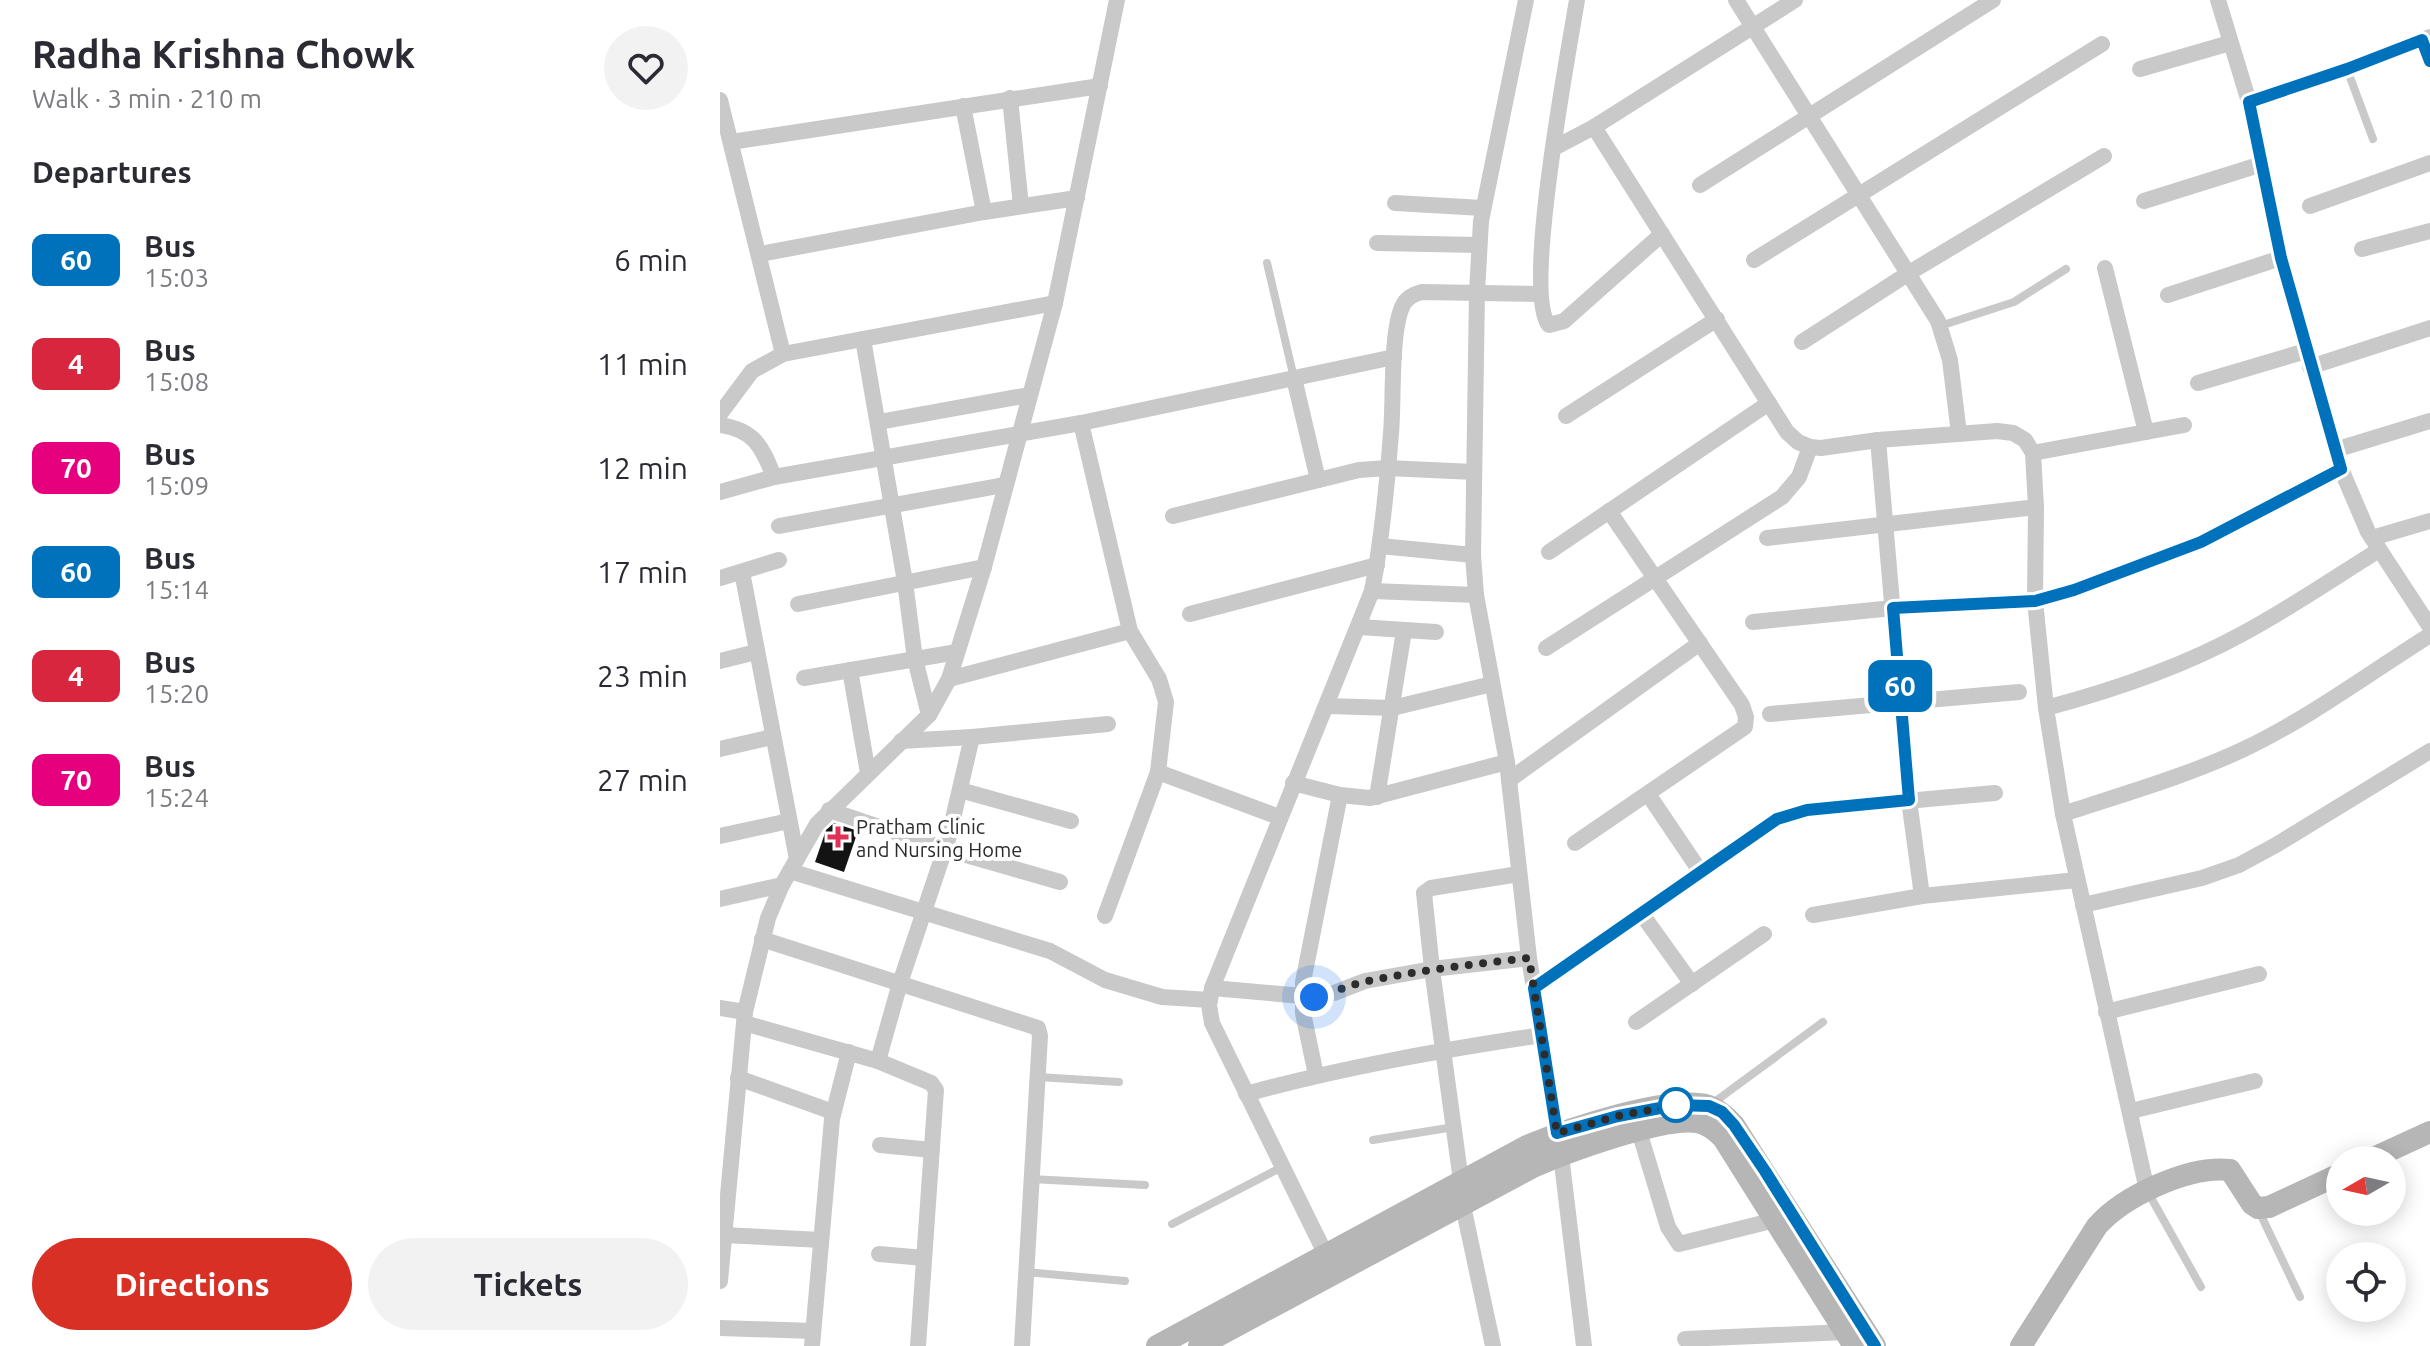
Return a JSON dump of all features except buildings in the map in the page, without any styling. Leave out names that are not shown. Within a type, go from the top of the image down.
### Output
[{"type":"street","points":[[720,1271],[732,1086],[762,939],[790,871],[817,824],[929,715],[949,679],[984,567],[1055,303],[1117,0]]},
{"type":"street","points":[[1526,0],[1483,208],[1479,245],[1473,555],[1476,595],[1507,762],[1529,958],[1559,1144],[1584,1346]]},
{"type":"street","points":[[1577,0],[1554,148],[1540,294],[1545,320],[1549,325],[1558,324],[1662,234]]},
{"type":"street","points":[[1736,0],[1940,326],[1950,360],[1959,434]]},
{"type":"street","points":[[1554,148],[1594,127],[1795,0]]},
{"type":"street","points":[[1700,185],[1993,0]]},
{"type":"street","points":[[2218,0],[2249,102],[2281,258],[2341,469],[2376,544],[2430,627]]},
{"type":"street","points":[[2249,102],[2426,39],[2430,61]]},
{"type":"street","points":[[2140,69],[2230,43]]},
{"type":"street","points":[[1754,260],[2102,44]]},
{"type":"street","points":[[731,142],[1100,86]]},
{"type":"street","points":[[1010,98],[1021,206]]},
{"type":"street","points":[[720,100],[783,354]]},
{"type":"street","points":[[963,106],[984,212]]},
{"type":"street","points":[[1594,127],[1787,432],[1798,442],[1821,448],[1878,440],[1997,431],[2013,433],[2025,440],[2033,453],[2035,601],[2046,708],[2063,814],[2147,1190]]},
{"type":"street","points":[[1802,342],[1909,273],[2104,156]]},
{"type":"street","points":[[2310,206],[2430,163]]},
{"type":"street","points":[[2144,201],[2262,164]]},
{"type":"street","points":[[760,254],[1077,198]]},
{"type":"street","points":[[1395,203],[1483,208]]},
{"type":"street","points":[[2362,249],[2430,231]]},
{"type":"street","points":[[1377,243],[1479,245]]},
{"type":"street","points":[[2168,295],[2281,258]]},
{"type":"street","points":[[2105,268],[2146,432]]},
{"type":"street","points":[[1326,1255],[1212,1023],[1211,994],[1279,817],[1372,591],[1380,546],[1394,357],[1404,302],[1422,292],[1540,294]]},
{"type":"street","points":[[720,414],[752,371],[783,354],[1055,303]]},
{"type":"street","points":[[1566,416],[1717,319]]},
{"type":"street","points":[[2198,383],[2430,328]]},
{"type":"street","points":[[863,339],[879,422],[915,659],[929,715]]},
{"type":"street","points":[[720,492],[774,477],[1081,423],[1394,357]]},
{"type":"street","points":[[1294,378],[1318,480]]},
{"type":"street","points":[[879,422],[1029,395]]},
{"type":"street","points":[[1549,552],[1769,403]]},
{"type":"street","points":[[2335,450],[2430,421]]},
{"type":"street","points":[[1081,423],[1130,631],[1159,679],[1166,702],[1158,772],[1105,916]]},
{"type":"street","points":[[720,425],[738,428],[753,437],[774,477]]},
{"type":"street","points":[[2033,453],[2184,425]]},
{"type":"street","points":[[1878,440],[1909,800],[1922,896]]},
{"type":"street","points":[[1546,648],[1782,497],[1799,477],[1810,447]]},
{"type":"street","points":[[1173,516],[1359,470],[1387,468],[1474,472]]},
{"type":"street","points":[[1753,622],[1893,608],[2035,601],[2074,590],[2201,542],[2341,469]]},
{"type":"street","points":[[779,526],[1004,485]]},
{"type":"street","points":[[1767,538],[2036,507]]},
{"type":"street","points":[[1575,843],[1745,727],[1742,705],[1609,511]]},
{"type":"street","points":[[2046,708],[2101,694],[2202,655],[2244,633],[2376,544],[2430,521]]},
{"type":"street","points":[[1380,546],[1473,555]]},
{"type":"street","points":[[720,578],[779,560]]},
{"type":"street","points":[[1190,614],[1377,565]]},
{"type":"street","points":[[798,604],[984,567]]},
{"type":"street","points":[[742,572],[789,821],[790,871]]},
{"type":"street","points":[[1372,591],[1476,595]]},
{"type":"street","points":[[1359,627],[1436,632]]},
{"type":"street","points":[[949,679],[1130,631]]},
{"type":"street","points":[[1377,797],[1404,631]]},
{"type":"street","points":[[2063,814],[2197,770],[2242,750],[2283,729],[2430,635]]},
{"type":"street","points":[[1509,780],[1700,643]]},
{"type":"street","points":[[720,661],[756,652]]},
{"type":"street","points":[[804,678],[957,652]]},
{"type":"street","points":[[850,670],[868,773]]},
{"type":"street","points":[[1327,706],[1392,708],[1492,684]]},
{"type":"street","points":[[1770,714],[2019,692]]},
{"type":"street","points":[[901,741],[1108,724]]},
{"type":"street","points":[[720,749],[772,737]]},
{"type":"street","points":[[878,1061],[900,983],[945,849],[972,737]]},
{"type":"street","points":[[2083,905],[2202,878],[2239,865],[2430,751]]},
{"type":"street","points":[[1293,783],[1340,795],[1377,797],[1507,762]]},
{"type":"street","points":[[1158,772],[1279,817]]},
{"type":"street","points":[[960,790],[1071,821]]},
{"type":"street","points":[[1534,988],[1767,825],[1790,814],[1995,793]]},
{"type":"street","points":[[1648,794],[1700,871]]},
{"type":"street","points":[[1316,1075],[1302,996],[1340,795]]},
{"type":"street","points":[[829,810],[945,849],[1060,882]]},
{"type":"street","points":[[720,836],[789,821]]},
{"type":"street","points":[[720,899],[790,871],[1050,951],[1105,980],[1162,997],[1211,994],[1314,997],[1365,981],[1432,969],[1529,958]]},
{"type":"street","points":[[1461,1181],[1424,893],[1431,888],[1519,874]]},
{"type":"street","points":[[1813,915],[1922,896],[2077,880]]},
{"type":"street","points":[[1641,913],[1692,984]]},
{"type":"street","points":[[1636,1022],[1764,934]]},
{"type":"street","points":[[762,939],[1038,1028],[1022,1346]]},
{"type":"street","points":[[2106,1012],[2259,974]]},
{"type":"street","points":[[720,1008],[878,1061],[931,1083],[936,1090],[918,1346]]},
{"type":"street","points":[[1246,1094],[1316,1075],[1542,1035]]},
{"type":"street","points":[[720,1328],[813,1338],[833,1112],[849,1052]]},
{"type":"street","points":[[2131,1111],[2255,1081]]},
{"type":"street","points":[[732,1086],[833,1112]]},
{"type":"street","points":[[1199,1346],[1463,1206],[1589,1123],[1676,1105],[1709,1106],[1722,1112],[1734,1125],[1875,1346]]},
{"type":"street","points":[[1157,1346],[1461,1181],[1559,1144],[1678,1122],[1699,1123],[1723,1138],[1850,1339]]},
{"type":"street","points":[[1639,1131],[1668,1227],[1679,1244],[1775,1220]]},
{"type":"street","points":[[2400,1146],[2430,1132]]},
{"type":"street","points":[[880,1145],[932,1150]]},
{"type":"street","points":[[2021,1346],[2097,1226],[2112,1210],[2147,1190],[2180,1178],[2220,1169],[2230,1170],[2252,1204],[2258,1208],[2269,1207],[2326,1181]]},
{"type":"street","points":[[1463,1206],[1493,1346]]},
{"type":"street","points":[[724,1235],[821,1240]]},
{"type":"street","points":[[879,1254],[924,1258]]},
{"type":"street","points":[[1685,1339],[1850,1339]]},
{"type":"lane","points":[[2347,69],[2373,139]]},
{"type":"lane","points":[[1267,263],[1294,378]]},
{"type":"lane","points":[[1940,326],[2014,302],[2066,269]]},
{"type":"lane","points":[[1709,1106],[1823,1022]]},
{"type":"lane","points":[[1037,1077],[1119,1082]]},
{"type":"lane","points":[[1373,1140],[1454,1127]]},
{"type":"lane","points":[[1172,1224],[1282,1167]]},
{"type":"lane","points":[[1031,1179],[1145,1185]]},
{"type":"lane","points":[[2147,1190],[2201,1287]]},
{"type":"lane","points":[[2258,1208],[2300,1297]]},
{"type":"lane","points":[[1025,1272],[1125,1281]]},
{"type":"bus line","name":"60","points":[[1875,1346],[1765,1171],[1722,1112],[1709,1106],[1676,1105],[1618,1116],[1557,1133],[1534,988],[1777,819],[1807,810],[1909,800],[1893,608],[2035,601],[2074,590],[2201,542],[2341,469],[2281,258],[2249,102],[2422,40],[2430,61]]},
{"type":"place","name":"Pratham Clinic and Nursing Home","points":[[838,837]]},
{"type":"route","points":[[1314,997],[1365,981],[1432,969],[1529,958],[1557,1133],[1618,1116],[1676,1105]]}]
